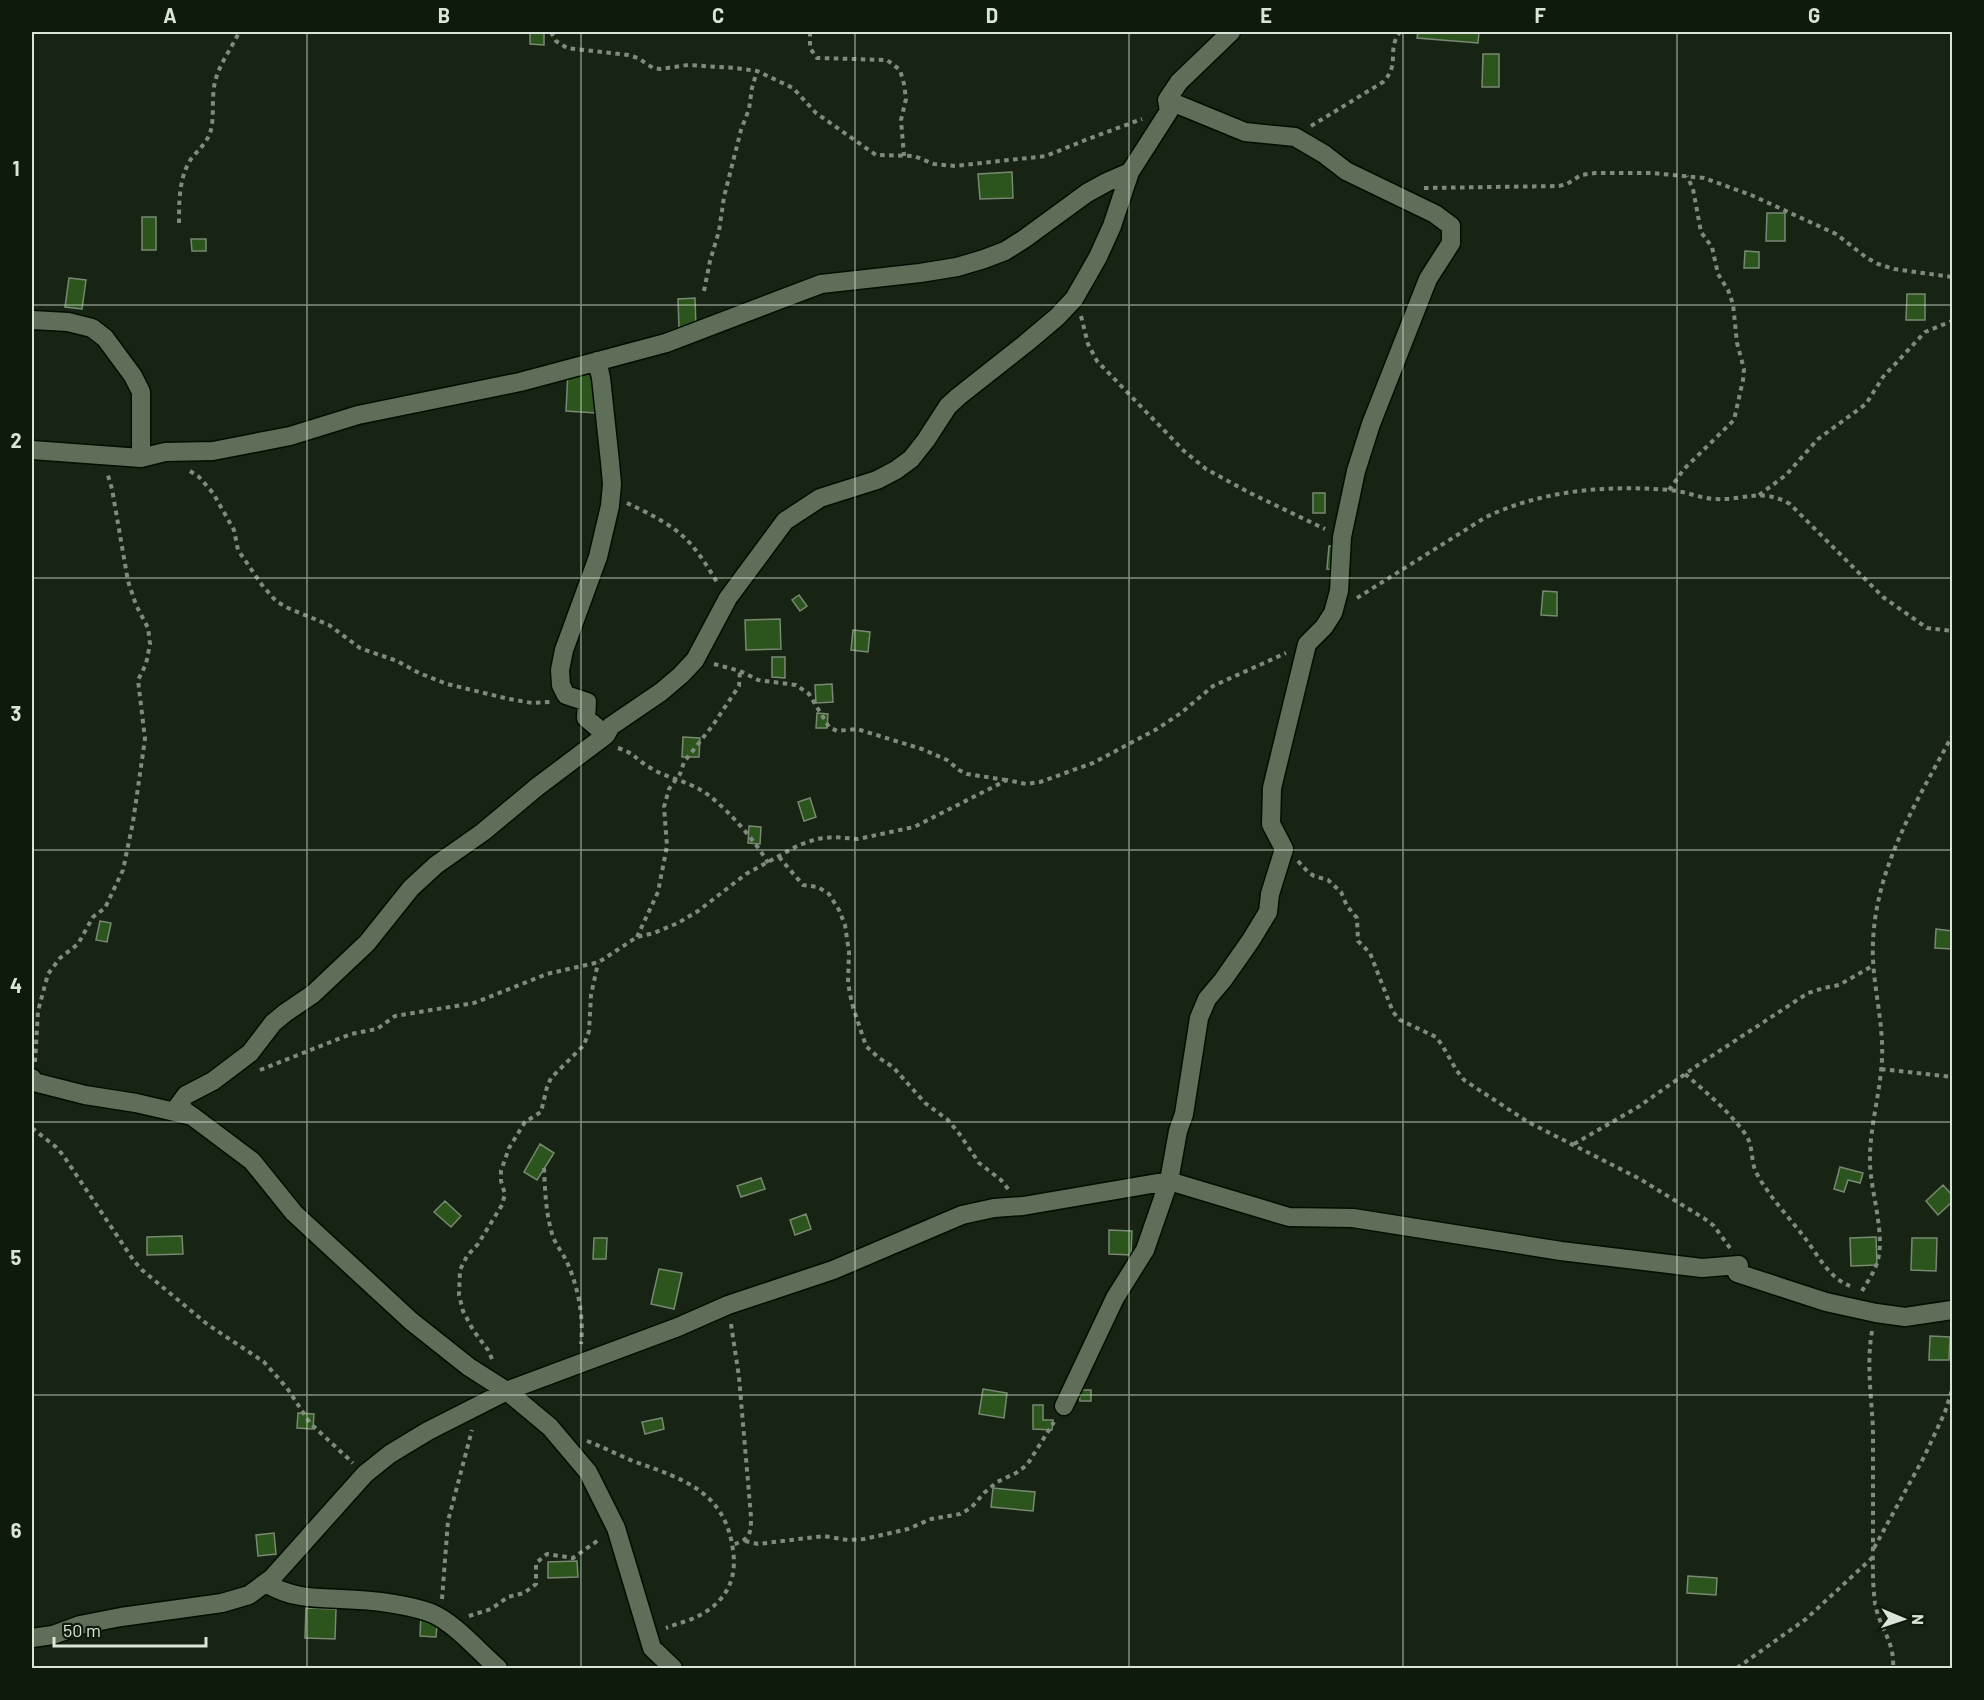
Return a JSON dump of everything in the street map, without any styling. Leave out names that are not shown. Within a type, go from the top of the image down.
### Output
[{"type":"street","points":[[650,1668],[652,1648],[616,1528],[588,1472],[550,1427],[509,1391],[469,1367],[411,1321],[294,1213],[252,1161],[178,1106],[186,1095],[213,1081],[250,1053],[279,1018],[313,994],[367,943],[411,888],[435,865],[483,832],[537,787],[606,735],[611,726],[661,692],[681,675],[695,660],[728,598],[785,521],[820,498],[868,483],[896,470],[911,459],[948,406],[1036,335],[1074,299],[1098,257],[1112,226],[1130,172],[1168,106],[1179,82],[1231,32]]},
{"type":"street","points":[[1064,1406],[1116,1298],[1145,1250],[1170,1182],[1178,1131],[1184,1114],[1199,1018],[1207,999],[1223,980],[1268,912],[1270,894],[1284,849],[1271,824],[1272,788],[1306,644],[1324,627],[1334,613],[1339,591],[1342,537],[1356,471],[1371,424],[1428,279],[1451,243],[1452,235],[1451,226],[1435,213],[1346,171],[1295,136],[1245,132],[1168,106]]},
{"type":"street","points":[[32,450],[141,458],[165,452],[213,451],[290,436],[358,415],[520,382],[666,343],[821,284],[920,273],[984,260],[1024,239],[1087,193],[1130,172]]},
{"type":"street","points":[[32,320],[68,322],[92,328],[105,338],[133,376],[141,392],[141,458]]},
{"type":"street","points":[[597,361],[601,378],[612,484],[610,506],[598,557],[564,650],[560,670],[561,685],[566,695],[587,702],[586,718],[606,735]]},
{"type":"street","points":[[33,1079],[34,1082],[85,1095],[136,1103],[192,1116]]},
{"type":"street","points":[[32,1638],[53,1635],[121,1617],[222,1603],[249,1595],[266,1583],[365,1474],[390,1454],[428,1431],[509,1391],[678,1327],[728,1305],[833,1270],[962,1215],[994,1208],[1023,1206],[1170,1182],[1289,1217],[1353,1218],[1561,1251],[1702,1268],[1739,1265],[1737,1273],[1826,1302],[1876,1313],[1905,1317],[1953,1310]]},
{"type":"street","points":[[266,1583],[291,1596],[367,1601],[415,1608],[432,1614],[447,1622],[498,1668]]},
{"type":"street","points":[[652,1648],[673,1668]]},
{"type":"path","points":[[179,223],[184,174],[212,130],[215,81],[239,32]]},
{"type":"path","points":[[551,32],[556,41],[567,48],[628,54],[653,68],[688,65],[757,71],[793,88],[816,113],[876,155],[914,156],[934,164],[955,166],[1046,156],[1168,106]]},
{"type":"path","points":[[810,32],[810,48],[817,58],[887,60],[900,70],[906,99],[901,120],[904,156]]},
{"type":"path","points":[[1295,136],[1383,82],[1394,66],[1393,48],[1400,32]]},
{"type":"path","points":[[704,291],[719,231],[724,197],[741,130],[749,109],[757,71]]},
{"type":"path","points":[[1388,192],[1461,186],[1558,186],[1567,184],[1581,175],[1595,173],[1686,175],[1704,178],[1751,195],[1836,234],[1878,264],[1894,269],[1953,277]]},
{"type":"path","points":[[1669,490],[1684,470],[1734,420],[1744,369],[1737,343],[1733,304],[1718,274],[1712,247],[1701,232],[1694,189],[1686,175]]},
{"type":"path","points":[[1074,299],[1097,361],[1184,451],[1206,469],[1250,493],[1342,537]]},
{"type":"path","points":[[1758,495],[1786,475],[1818,439],[1866,404],[1883,377],[1925,332],[1953,321]]},
{"type":"path","points":[[165,452],[199,477],[207,486],[234,530],[238,550],[276,601],[329,625],[360,648],[397,661],[447,684],[532,703],[554,702]]},
{"type":"path","points":[[33,1079],[38,1011],[48,974],[60,958],[78,944],[93,917],[105,908],[123,870],[133,822],[145,739],[138,680],[146,664],[150,644],[149,636],[128,581],[112,489],[101,454]]},
{"type":"path","points":[[612,484],[622,500],[664,524],[694,547],[728,598]]},
{"type":"path","points":[[1334,613],[1486,517],[1507,507],[1559,493],[1585,489],[1669,490],[1715,499],[1771,495],[1790,504],[1883,597],[1927,628],[1953,631]]},
{"type":"path","points":[[695,660],[740,671],[758,680],[796,685],[809,694],[829,727],[837,731],[856,729],[922,749],[947,760],[967,774],[1026,784],[1040,782],[1093,764],[1158,729],[1213,686],[1306,644]]},
{"type":"path","points":[[637,937],[658,892],[667,846],[664,807],[669,789],[684,762],[713,725],[739,686],[740,671]]},
{"type":"path","points":[[606,735],[615,747],[632,752],[648,766],[702,790],[733,818],[760,849],[768,863]]},
{"type":"path","points":[[1856,1309],[1877,1264],[1880,1245],[1870,1163],[1881,1069],[1882,1028],[1873,944],[1876,911],[1892,852],[1953,736]]},
{"type":"path","points":[[252,1072],[351,1035],[376,1029],[395,1016],[474,1003],[547,974],[599,962],[637,937],[678,923],[698,911],[746,874],[800,845],[816,839],[834,837],[858,840],[914,827],[1006,780]]},
{"type":"path","points":[[1284,849],[1308,872],[1328,880],[1341,892],[1347,906],[1357,918],[1358,941],[1370,953],[1393,1012],[1400,1020],[1436,1037],[1464,1080],[1528,1122],[1640,1179],[1705,1219],[1725,1239],[1739,1265]]},
{"type":"path","points":[[779,857],[803,885],[818,887],[829,894],[839,910],[845,925],[849,952],[848,983],[852,1004],[866,1046],[893,1067],[925,1103],[948,1120],[980,1163],[1001,1180],[1023,1206]]},
{"type":"path","points":[[509,1391],[488,1350],[472,1330],[464,1311],[459,1294],[460,1270],[502,1205],[506,1194],[501,1181],[501,1171],[509,1148],[525,1122],[541,1112],[551,1078],[584,1045],[589,1031],[588,1017],[599,962]]},
{"type":"path","points":[[1574,1144],[1638,1107],[1808,993],[1839,986],[1875,965]]},
{"type":"path","points":[[1881,1069],[1953,1077]]},
{"type":"path","points":[[1685,1074],[1718,1101],[1751,1142],[1752,1160],[1756,1172],[1779,1207],[1823,1263],[1838,1279],[1847,1285],[1863,1290]]},
{"type":"path","points":[[32,1128],[63,1155],[142,1270],[207,1324],[264,1362],[287,1388],[310,1423],[365,1474]]},
{"type":"path","points":[[544,1168],[545,1202],[552,1231],[576,1285],[582,1335],[580,1353]]},
{"type":"path","points":[[728,1305],[739,1377],[751,1517],[751,1532],[745,1541]]},
{"type":"path","points":[[1876,1313],[1868,1352],[1873,1429],[1872,1572],[1879,1619],[1889,1637],[1893,1668]]},
{"type":"path","points":[[1873,1550],[1924,1457],[1953,1390]]},
{"type":"path","points":[[477,1406],[448,1521],[442,1599],[447,1622],[491,1609],[508,1597],[524,1593],[536,1584],[537,1563],[547,1554],[573,1557],[616,1528]]},
{"type":"path","points":[[732,1545],[745,1541],[758,1544],[824,1536],[848,1540],[864,1539],[908,1529],[932,1519],[960,1514],[971,1508],[997,1482],[1027,1465],[1064,1406]]},
{"type":"path","points":[[579,1438],[676,1477],[710,1499],[725,1518],[735,1564],[732,1582],[722,1599],[711,1608],[654,1634],[652,1648]]},
{"type":"path","points":[[1737,1668],[1806,1619],[1873,1557]]},
{"type":"building","points":[[530,32],[544,32],[544,45],[530,44]]},
{"type":"building","points":[[1418,32],[1479,32],[1478,43],[1417,38]]},
{"type":"building","points":[[1483,54],[1499,54],[1499,87],[1482,87]]},
{"type":"building","points":[[1012,172],[1013,198],[980,199],[978,174]]},
{"type":"building","points":[[1767,213],[1785,213],[1785,241],[1766,241]]},
{"type":"building","points":[[142,217],[156,217],[156,250],[142,250]]},
{"type":"building","points":[[191,239],[206,239],[206,251],[192,251]]},
{"type":"building","points":[[1745,251],[1759,252],[1759,268],[1744,268]]},
{"type":"building","points":[[69,278],[86,280],[82,309],[65,307]]},
{"type":"building","points":[[1907,294],[1925,294],[1925,320],[1906,320]]},
{"type":"building","points":[[695,298],[696,328],[679,328],[678,299]]},
{"type":"building","points":[[568,371],[599,373],[596,413],[566,411]]},
{"type":"building","points":[[1313,493],[1325,493],[1325,513],[1313,513]]},
{"type":"building","points":[[1329,546],[1339,547],[1337,570],[1327,569]]},
{"type":"building","points":[[1543,591],[1557,592],[1557,616],[1541,615]]},
{"type":"building","points":[[799,595],[807,606],[800,611],[792,600]]},
{"type":"building","points":[[780,619],[781,649],[746,650],[745,620]]},
{"type":"building","points":[[853,630],[870,632],[868,652],[851,650]]},
{"type":"building","points":[[772,657],[785,657],[785,678],[772,677]]},
{"type":"building","points":[[832,684],[833,702],[816,703],[815,685]]},
{"type":"building","points":[[817,713],[828,714],[827,728],[816,728]]},
{"type":"building","points":[[683,737],[700,738],[699,757],[682,757]]},
{"type":"building","points":[[810,798],[816,817],[804,821],[798,802]]},
{"type":"building","points":[[749,826],[761,827],[760,844],[748,843]]},
{"type":"building","points":[[100,921],[111,923],[107,942],[96,940]]},
{"type":"building","points":[[1936,929],[1952,931],[1952,949],[1935,948]]},
{"type":"building","points":[[540,1144],[554,1153],[537,1180],[524,1172]]},
{"type":"building","points":[[1840,1167],[1863,1173],[1860,1183],[1848,1180],[1844,1192],[1834,1189]]},
{"type":"building","points":[[761,1178],[765,1189],[741,1197],[737,1186]]},
{"type":"building","points":[[1943,1185],[1952,1195],[1952,1202],[1938,1215],[1926,1201]]},
{"type":"building","points":[[445,1201],[461,1216],[451,1227],[434,1212]]},
{"type":"building","points":[[806,1214],[811,1229],[795,1235],[790,1220]]},
{"type":"building","points":[[1109,1230],[1132,1231],[1131,1255],[1109,1254]]},
{"type":"building","points":[[182,1236],[183,1254],[147,1255],[147,1237]]},
{"type":"building","points":[[1876,1237],[1877,1265],[1851,1266],[1850,1238]]},
{"type":"building","points":[[594,1238],[607,1238],[606,1259],[593,1259]]},
{"type":"building","points":[[1912,1238],[1937,1238],[1936,1271],[1911,1270]]},
{"type":"building","points":[[659,1269],[682,1273],[674,1309],[651,1304]]},
{"type":"building","points":[[1930,1336],[1950,1337],[1949,1360],[1929,1360]]},
{"type":"building","points":[[983,1389],[1007,1393],[1004,1418],[979,1414]]},
{"type":"building","points":[[1079,1390],[1091,1390],[1091,1401],[1080,1401]]},
{"type":"building","points":[[1033,1405],[1043,1405],[1043,1420],[1053,1420],[1052,1430],[1033,1429]]},
{"type":"building","points":[[298,1413],[314,1414],[313,1429],[297,1428]]},
{"type":"building","points":[[662,1418],[664,1429],[645,1434],[642,1422]]},
{"type":"building","points":[[993,1488],[1035,1492],[1033,1511],[991,1507]]},
{"type":"building","points":[[274,1533],[276,1554],[258,1556],[256,1535]]},
{"type":"building","points":[[577,1561],[578,1577],[548,1578],[548,1562]]},
{"type":"building","points":[[1688,1576],[1717,1578],[1716,1595],[1687,1593]]},
{"type":"building","points":[[306,1608],[336,1609],[335,1639],[305,1638]]},
{"type":"building","points":[[421,1614],[438,1615],[436,1637],[420,1636]]}]
